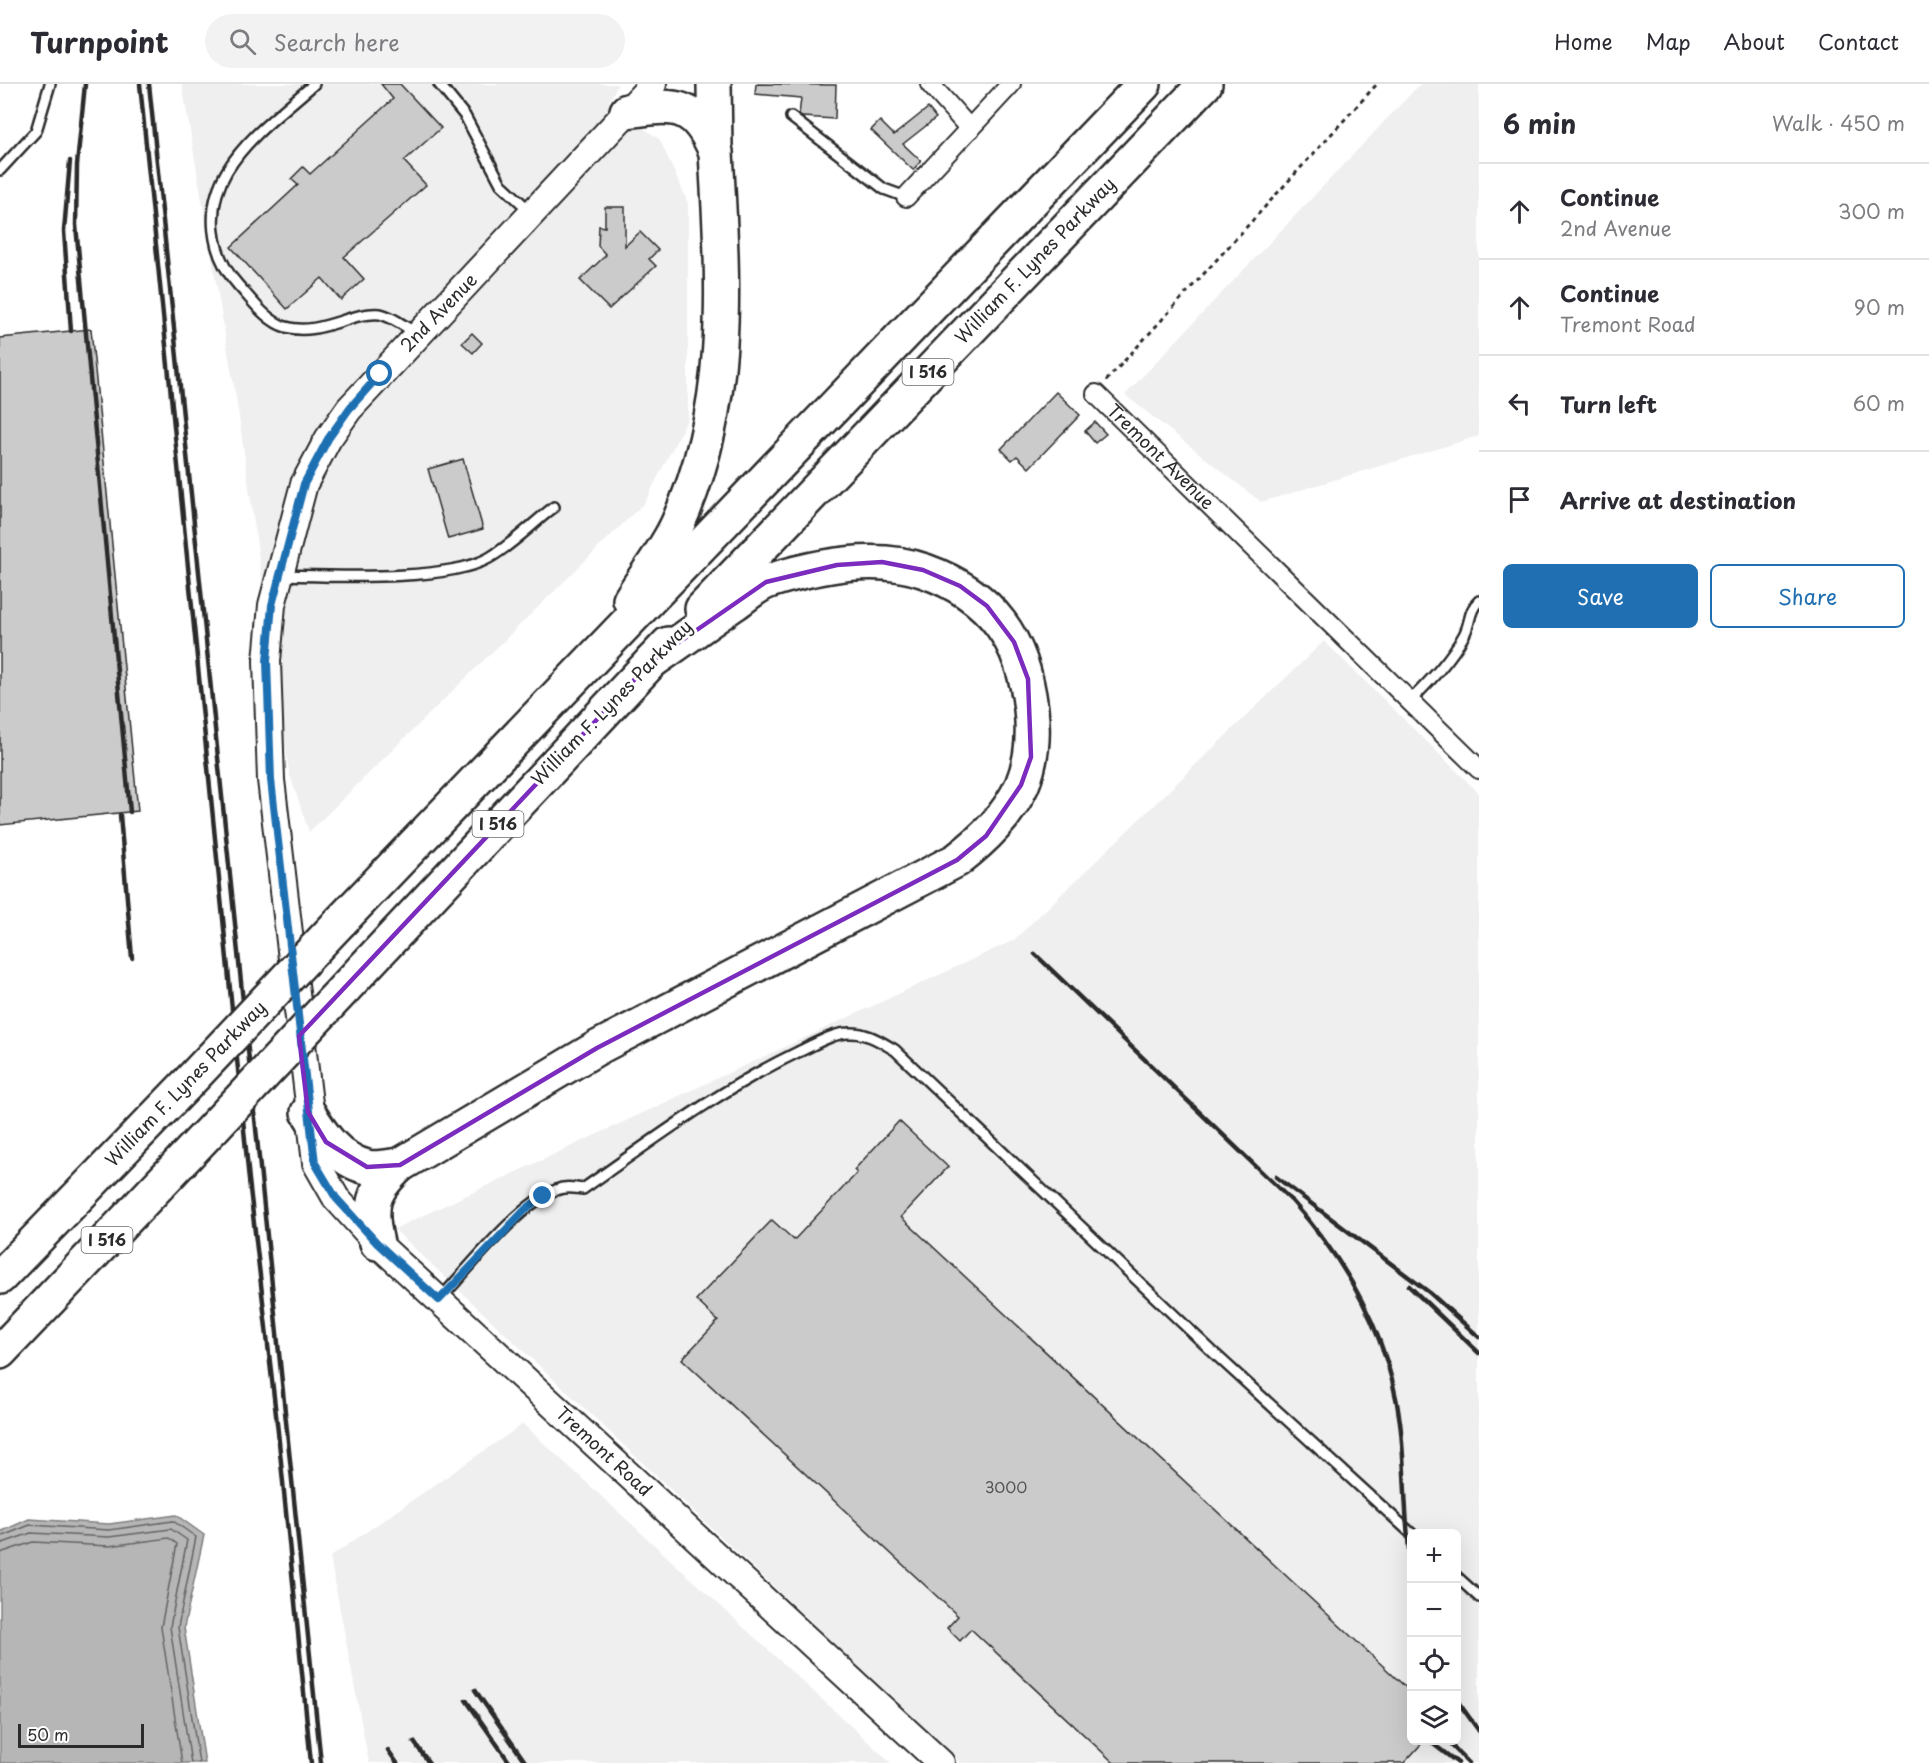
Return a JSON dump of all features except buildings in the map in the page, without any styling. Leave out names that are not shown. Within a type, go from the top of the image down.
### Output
[{"type":"highway","points":[[600,651],[678,524],[708,442],[719,376],[723,324],[714,84]]},
{"type":"highway","name":"William F. Lynes Parkway","points":[[0,1277],[1144,84]]},
{"type":"highway","name":"William F. Lynes Parkway","points":[[0,1352],[652,661],[1205,84]]},
{"type":"highway","points":[[641,94],[680,110],[705,127],[716,152]]},
{"type":"highway","points":[[377,1243],[371,1219],[374,1201],[381,1182],[400,1165],[597,1048],[957,860],[986,837],[1005,814],[1021,785],[1031,757],[1032,721],[1028,679],[1014,642],[987,606],[960,586],[923,570],[882,562],[837,565],[766,582],[652,661]]},
{"type":"highway","points":[[308,1112],[326,1142],[341,1153],[367,1167],[400,1165]]},
{"type":"street","points":[[930,84],[970,129]]},
{"type":"street","points":[[906,197],[1011,84]]},
{"type":"street","name":"2nd Avenue","points":[[308,1112],[271,780],[267,661],[272,605],[304,484],[328,439],[349,409],[533,214],[641,94]]},
{"type":"street","name":"Tremont Avenue","points":[[1096,394],[1479,769]]},
{"type":"street","name":"Tremont Road","points":[[308,1112],[315,1163],[336,1198],[377,1243],[941,1763]]},
{"type":"lane","points":[[0,170],[36,131],[50,84]]},
{"type":"lane","points":[[314,84],[252,141],[226,171],[215,203],[212,224],[218,251],[232,278],[264,313],[284,327],[308,330],[379,314],[418,334]]},
{"type":"lane","points":[[439,84],[465,116],[501,184],[533,214]]},
{"type":"lane","points":[[791,117],[884,189],[906,197]]},
{"type":"lane","points":[[279,575],[343,577],[449,572],[489,558],[554,507]]},
{"type":"lane","points":[[1410,701],[1436,675],[1465,634],[1472,607],[1479,601]]},
{"type":"lane","points":[[439,1300],[525,1210],[543,1196],[569,1187],[583,1190],[707,1102],[775,1063],[829,1038],[850,1032],[875,1037],[895,1050],[1215,1354],[1408,1529]]},
{"type":"lane","points":[[1461,1581],[1479,1597]]},
{"type":"path","points":[[1096,394],[1377,84]]},
{"type":"highlighted area","points":[[882,562],[923,570],[960,586],[987,606],[1014,642],[1028,679],[1031,757],[1021,785],[986,836],[957,860],[597,1048],[400,1165],[367,1167],[341,1153],[326,1142],[308,1112],[299,1036],[652,661],[766,582],[837,565]]},
{"type":"shaded area","points":[[182,84],[618,84],[609,102],[660,140],[688,203],[688,418],[645,502],[309,832],[289,772],[238,410]]},
{"type":"shaded area","points":[[1420,84],[1479,84],[1479,436],[1261,502],[1125,395]]},
{"type":"shaded area","points":[[1324,641],[1479,793],[1479,1763],[961,1763],[394,1229],[1014,940]]},
{"type":"shaded area","points":[[523,1424],[891,1763],[369,1763],[330,1557]]},
{"type":"water","points":[[176,1515],[204,1535],[184,1627],[205,1763],[0,1763],[0,1532],[29,1519],[109,1524]]},
{"type":"railway","points":[[85,84],[77,165],[76,225],[130,812]]},
{"type":"railway","points":[[140,84],[249,1180],[278,1432],[311,1763]]},
{"type":"railway","points":[[149,84],[321,1763]]},
{"type":"railway","points":[[70,161],[64,231],[71,331]]},
{"type":"railway","points":[[120,815],[132,958]]},
{"type":"railway","points":[[1035,954],[1293,1202],[1332,1251],[1349,1277],[1376,1332],[1395,1391],[1402,1441],[1408,1529]]},
{"type":"railway","points":[[1276,1177],[1430,1293],[1479,1337]]},
{"type":"railway","points":[[1409,1286],[1479,1353]]},
{"type":"railway","points":[[475,1690],[526,1763]]},
{"type":"railway","points":[[466,1700],[510,1763]]},
{"type":"railway","points":[[1461,1706],[1479,1731]]},
{"type":"railway","points":[[414,1742],[429,1763]]},
{"type":"railway","points":[[1435,1745],[1458,1763]]},
{"type":"railway","points":[[1451,1745],[1469,1763]]},
{"type":"railway","points":[[388,1750],[397,1763]]},
{"type":"route","points":[[380,374],[349,409],[328,439],[304,484],[285,548],[272,605],[267,661],[271,780],[315,1163],[336,1198],[377,1243],[439,1300],[525,1210],[543,1196]]}]
